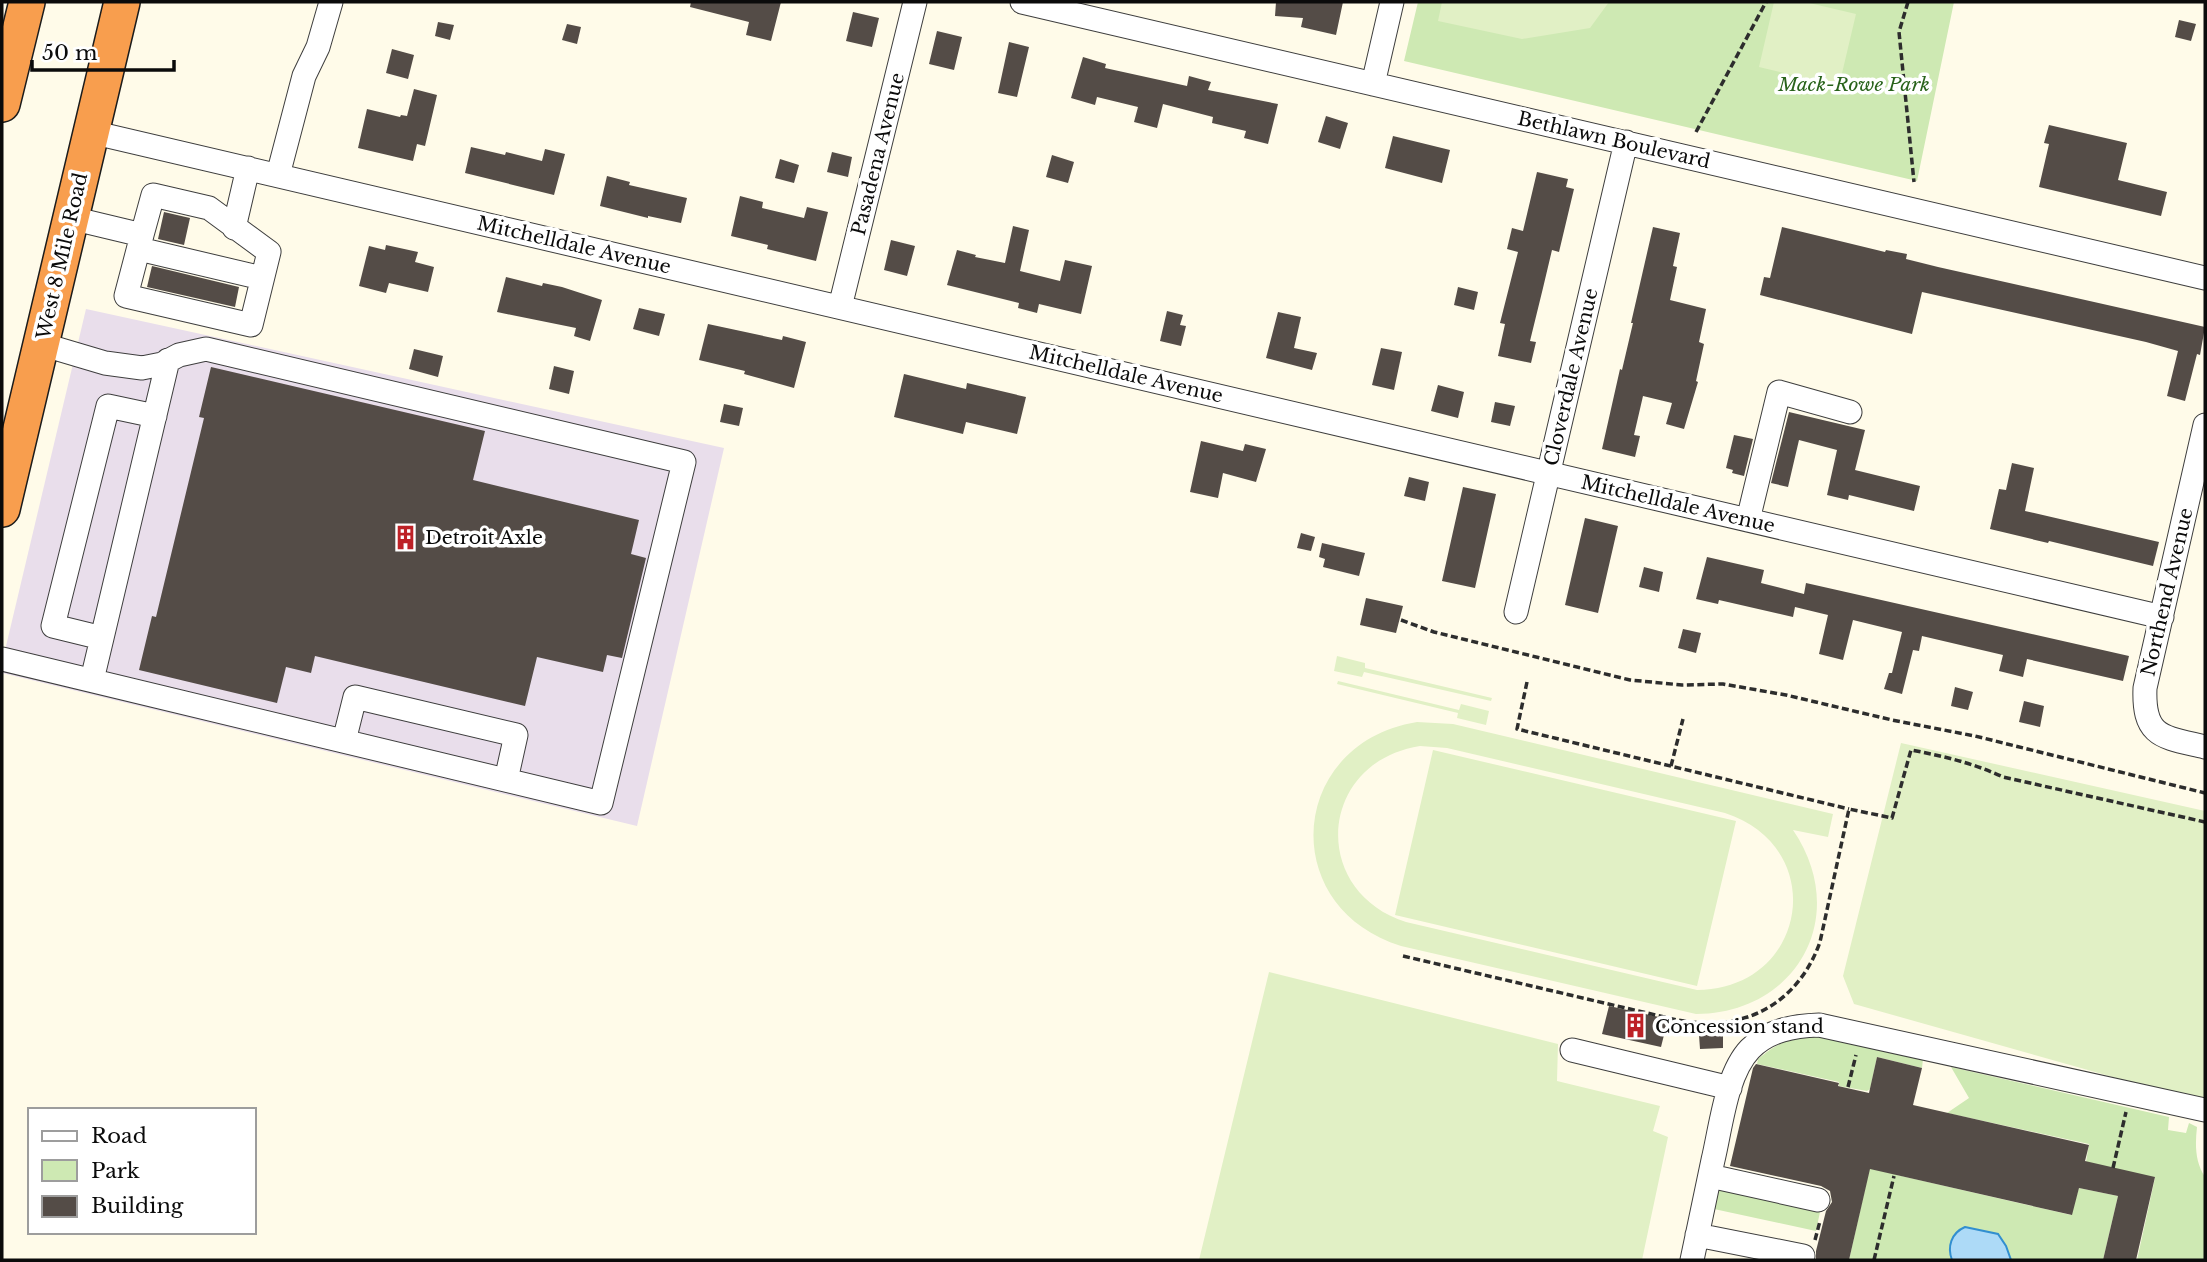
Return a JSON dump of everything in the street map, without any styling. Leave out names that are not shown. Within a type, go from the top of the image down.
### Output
[{"type":"highway","points":[[2,104],[27,2]]},
{"type":"highway","name":"West 8 Mile Road","points":[[2,509],[122,2]]},
{"type":"street","points":[[278,175],[304,76],[318,47],[331,2]]},
{"type":"street","name":"Pasadena Avenue","points":[[840,307],[915,2]]},
{"type":"street","name":"Bethlawn Boulevard","points":[[1022,2],[2205,278]]},
{"type":"street","points":[[1373,84],[1392,2]]},
{"type":"street","name":"Mitchelldale Avenue","points":[[91,132],[2162,617]]},
{"type":"street","name":"Cloverdale Avenue","points":[[1516,612],[1626,142]]},
{"type":"street","points":[[234,228],[248,168]]},
{"type":"street","points":[[153,195],[209,208],[234,228],[269,252],[251,325],[126,296],[153,195]]},
{"type":"street","points":[[71,218],[262,278]]},
{"type":"street","points":[[2,659],[601,803],[684,462],[206,349],[142,368],[105,363],[41,344]]},
{"type":"street","points":[[92,680],[168,360]]},
{"type":"street","points":[[1748,520],[1779,392],[1850,412]]},
{"type":"street","points":[[102,638],[53,626],[107,406],[155,416]]},
{"type":"street","name":"Northend Avenue","points":[[2205,425],[2145,688],[2144,704],[2152,729],[2162,735],[2205,747]]},
{"type":"street","points":[[344,741],[355,697],[516,735],[506,780]]},
{"type":"street","points":[[1692,1260],[1730,1088],[1740,1063],[1750,1050],[1768,1036],[1793,1026],[1819,1025],[2205,1110]]},
{"type":"street","points":[[1572,1050],[1730,1088]]},
{"type":"street","points":[[1710,1176],[1818,1200]]},
{"type":"street","points":[[1697,1235],[1802,1256]]},
{"type":"path","points":[[1696,132],[1766,2]]},
{"type":"path","points":[[1908,2],[1899,32],[1914,182]]},
{"type":"path","points":[[1401,620],[1447,636],[1630,680],[1682,685],[1723,684],[1786,695],[1975,736],[2205,793]]},
{"type":"path","points":[[1527,682],[1517,729],[1849,809],[1892,817],[1911,750],[1961,760],[2003,777],[2205,822]]},
{"type":"path","points":[[1671,766],[1683,719]]},
{"type":"path","points":[[1403,956],[1677,1020],[1705,1023],[1729,1021],[1761,1013],[1799,984],[1813,961],[1820,942],[1849,809]]},
{"type":"path","points":[[1849,1087],[1856,1054]]},
{"type":"path","points":[[2113,1168],[2128,1103]]},
{"type":"path","points":[[1874,1260],[1894,1176]]},
{"type":"shaded area","points":[[86,309],[724,448],[637,826],[2,673],[2,663]]},
{"type":"green space","name":"Mack-Rowe Park","points":[[1418,2],[1954,2],[1917,181],[1404,61]]},
{"type":"green space","points":[[1442,2],[1609,2],[1590,28],[1522,39],[1438,21]]},
{"type":"green space","points":[[1774,2],[1805,2],[1856,14],[1839,86],[1759,67]]},
{"type":"green space","points":[[1337,656],[1365,663],[1365,668],[1492,698],[1491,701],[1364,672],[1362,677],[1334,671]]},
{"type":"green space","points":[[1338,681],[1459,710],[1461,704],[1489,711],[1486,725],[1457,718],[1458,713],[1337,684]]},
{"type":"green space","points":[[1417,722],[1453,724],[1833,814],[1828,837],[1793,830],[1810,862],[1817,894],[1815,925],[1804,954],[1787,978],[1762,997],[1732,1009],[1696,1014],[1401,946],[1361,926],[1333,897],[1317,864],[1314,827],[1322,792],[1342,760],[1374,736]],"holes":[[[1420,746],[1447,748],[1725,813],[1758,830],[1781,855],[1792,884],[1792,914],[1782,943],[1763,967],[1734,984],[1697,990],[1406,922],[1375,906],[1353,884],[1341,857],[1338,828],[1345,801],[1361,776],[1386,757]]]},
{"type":"green space","points":[[1901,743],[2205,811],[2205,1103],[1854,1004],[1843,976]]},
{"type":"green space","points":[[1433,750],[1736,821],[1697,986],[1395,915]]},
{"type":"green space","points":[[1269,972],[1558,1044],[1557,1081],[1660,1106],[1653,1131],[1668,1137],[1642,1260],[1199,1260]]},
{"type":"green space","points":[[1818,1036],[1923,1059],[1922,1068],[1877,1057],[1870,1089],[1867,1091],[1757,1064],[1758,1059],[1779,1044]]},
{"type":"green space","points":[[1951,1067],[2169,1117],[2168,1130],[2186,1133],[2189,1123],[2197,1127],[2196,1153],[2205,1177],[2205,1260],[2137,1260],[2155,1178],[2086,1162],[2089,1144],[1947,1113],[1969,1098]]},
{"type":"green space","points":[[1871,1162],[1897,1175],[2071,1215],[2079,1188],[2118,1196],[2103,1260],[1849,1260]]},
{"type":"green space","points":[[1719,1189],[1820,1212],[1816,1231],[1714,1209]]},
{"type":"water","points":[[1965,1227],[1998,1234],[2011,1260],[1952,1260],[1951,1241],[1956,1233]]},
{"type":"building","points":[[691,2],[781,2],[771,41],[746,35],[749,22],[690,7]]},
{"type":"building","points":[[1276,2],[1343,2],[1336,35],[1301,27],[1303,18],[1275,16]]},
{"type":"building","points":[[853,12],[879,18],[872,47],[846,41]]},
{"type":"building","points":[[2179,20],[2196,24],[2191,41],[2175,37]]},
{"type":"building","points":[[438,22],[454,25],[450,40],[435,36]]},
{"type":"building","points":[[567,24],[581,27],[577,44],[562,40]]},
{"type":"building","points":[[937,31],[962,37],[954,70],[929,64]]},
{"type":"building","points":[[1009,42],[1029,47],[1017,97],[998,93]]},
{"type":"building","points":[[392,49],[414,55],[408,79],[386,73]]},
{"type":"building","points":[[1083,57],[1106,64],[1105,68],[1187,86],[1189,76],[1211,82],[1208,90],[1278,104],[1268,144],[1244,138],[1246,131],[1212,123],[1213,117],[1163,104],[1157,128],[1134,122],[1138,107],[1097,97],[1095,105],[1071,98]]},
{"type":"building","points":[[414,89],[437,95],[425,146],[417,144],[413,161],[358,148],[367,109],[400,117],[407,116]]},
{"type":"building","points":[[1326,116],[1348,123],[1340,149],[1318,142]]},
{"type":"building","points":[[2049,125],[2127,143],[2118,180],[2167,192],[2161,216],[2039,187],[2049,144],[2044,143]]},
{"type":"building","points":[[1393,136],[1450,150],[1442,183],[1385,168]]},
{"type":"building","points":[[471,147],[542,161],[545,149],[565,154],[554,195],[465,173]]},
{"type":"building","points":[[832,152],[852,157],[848,177],[827,172]]},
{"type":"building","points":[[1052,155],[1074,162],[1068,183],[1046,177]]},
{"type":"building","points":[[780,159],[799,165],[794,183],[775,178]]},
{"type":"building","points":[[1537,172],[1568,179],[1566,187],[1574,189],[1559,252],[1552,250],[1530,341],[1536,342],[1531,363],[1498,356],[1505,324],[1500,323],[1518,252],[1507,249],[1512,228],[1523,231]]},
{"type":"building","points":[[607,176],[630,182],[629,185],[687,198],[681,223],[600,206]]},
{"type":"building","points":[[740,196],[763,202],[762,208],[804,218],[807,207],[828,212],[816,261],[767,249],[768,245],[731,236]]},
{"type":"building","points":[[164,212],[190,218],[184,245],[158,239]]},
{"type":"building","points":[[1013,226],[1029,230],[1020,271],[1060,281],[1065,260],[1092,266],[1081,314],[1039,304],[1037,313],[1018,308],[1019,303],[947,285],[957,250],[1005,263]]},
{"type":"building","points":[[1653,227],[1680,233],[1670,300],[1706,309],[1699,342],[1704,344],[1696,381],[1698,382],[1684,429],[1666,424],[1672,403],[1643,396],[1634,435],[1640,436],[1635,457],[1602,449]]},
{"type":"building","points":[[1782,227],[1885,252],[1907,254],[1906,259],[1938,267],[2205,327],[2200,355],[2197,354],[2185,401],[2167,396],[2178,351],[2146,342],[1922,292],[1912,334],[1760,295],[1764,277],[1770,278]]},
{"type":"building","points":[[891,240],[915,246],[907,276],[884,270]]},
{"type":"building","points":[[386,245],[418,252],[415,262],[434,267],[428,292],[389,283],[386,293],[359,286],[369,246],[385,250]]},
{"type":"building","points":[[152,266],[239,287],[235,307],[147,287]]},
{"type":"building","points":[[506,277],[542,286],[543,283],[562,287],[602,300],[590,341],[574,336],[576,328],[497,312]]},
{"type":"building","points":[[1458,287],[1478,292],[1474,310],[1454,305]]},
{"type":"building","points":[[639,308],[665,314],[659,336],[633,329]]},
{"type":"building","points":[[1167,311],[1183,315],[1180,325],[1186,326],[1181,346],[1160,341]]},
{"type":"building","points":[[1278,312],[1301,317],[1294,348],[1317,353],[1312,370],[1266,358]]},
{"type":"building","points":[[708,324],[782,340],[783,336],[806,342],[794,388],[744,374],[745,371],[699,360]]},
{"type":"building","points":[[1381,348],[1402,352],[1394,390],[1372,385]]},
{"type":"building","points":[[414,349],[443,356],[438,377],[409,369]]},
{"type":"building","points":[[554,366],[574,371],[569,394],[549,389]]},
{"type":"building","name":"Detroit Axle","points":[[211,367],[485,431],[473,480],[639,520],[631,554],[646,558],[622,658],[607,655],[603,672],[537,657],[525,706],[315,656],[311,673],[286,667],[277,703],[139,670],[152,616],[156,617],[204,418],[199,417]]},
{"type":"building","points":[[904,374],[966,389],[967,383],[1026,397],[1017,434],[966,422],[963,434],[894,417]]},
{"type":"building","points":[[1438,385],[1464,392],[1458,418],[1431,411]]},
{"type":"building","points":[[1495,402],[1515,406],[1510,426],[1491,422]]},
{"type":"building","points":[[724,404],[743,408],[739,426],[720,422]]},
{"type":"building","points":[[1789,412],[1865,430],[1855,470],[1920,486],[1914,511],[1849,495],[1848,500],[1827,495],[1837,450],[1799,440],[1788,487],[1771,483]]},
{"type":"building","points":[[1734,435],[1753,439],[1744,476],[1732,473],[1733,470],[1726,468]]},
{"type":"building","points":[[1201,441],[1243,451],[1245,444],[1266,449],[1256,482],[1223,473],[1218,498],[1190,492]]},
{"type":"building","points":[[2012,463],[2034,468],[2025,511],[2159,542],[2153,566],[1990,529],[1999,489],[2006,490]]},
{"type":"building","points":[[1409,477],[1429,482],[1425,501],[1404,496]]},
{"type":"building","points":[[1463,487],[1496,494],[1475,588],[1442,581]]},
{"type":"building","points":[[1585,518],[1618,526],[1598,613],[1565,605]]},
{"type":"building","points":[[1301,533],[1315,537],[1311,551],[1297,548]]},
{"type":"building","points":[[1322,543],[1365,553],[1359,576],[1323,567],[1325,559],[1319,557]]},
{"type":"building","points":[[1707,557],[1764,570],[1761,583],[1804,594],[1806,583],[2129,656],[2123,681],[2027,659],[2023,677],[1999,671],[2003,655],[1922,636],[1919,651],[1913,650],[1902,694],[1884,689],[1889,673],[1892,673],[1902,632],[1853,620],[1843,660],[1819,654],[1828,615],[1795,607],[1793,617],[1719,600],[1718,604],[1696,599]]},
{"type":"building","points":[[1644,567],[1663,572],[1659,592],[1639,587]]},
{"type":"building","points":[[1366,598],[1403,606],[1396,633],[1360,625]]},
{"type":"building","points":[[1683,629],[1701,633],[1696,653],[1678,648]]},
{"type":"building","points":[[1955,687],[1973,692],[1968,710],[1951,706]]},
{"type":"building","points":[[2024,701],[2044,706],[2040,727],[2019,722]]},
{"type":"building","name":"Concession stand","points":[[1609,1006],[1668,1019],[1661,1047],[1602,1034]]},
{"type":"building","points":[[1723,1034],[1723,1048],[1700,1049],[1699,1035]]},
{"type":"building","points":[[1877,1057],[1922,1068],[1913,1105],[2089,1145],[2085,1161],[2155,1177],[2136,1260],[2103,1260],[2118,1196],[2079,1188],[2072,1215],[1870,1169],[1849,1260],[1816,1260],[1826,1211],[1832,1202],[1830,1191],[1821,1186],[1730,1166],[1753,1068],[1756,1064],[1839,1083],[1838,1086],[1869,1093]]},
{"type":"place","name":"Detroit Axle","points":[[405,537]]},
{"type":"place","name":"Concession stand","points":[[1635,1026]]}]
